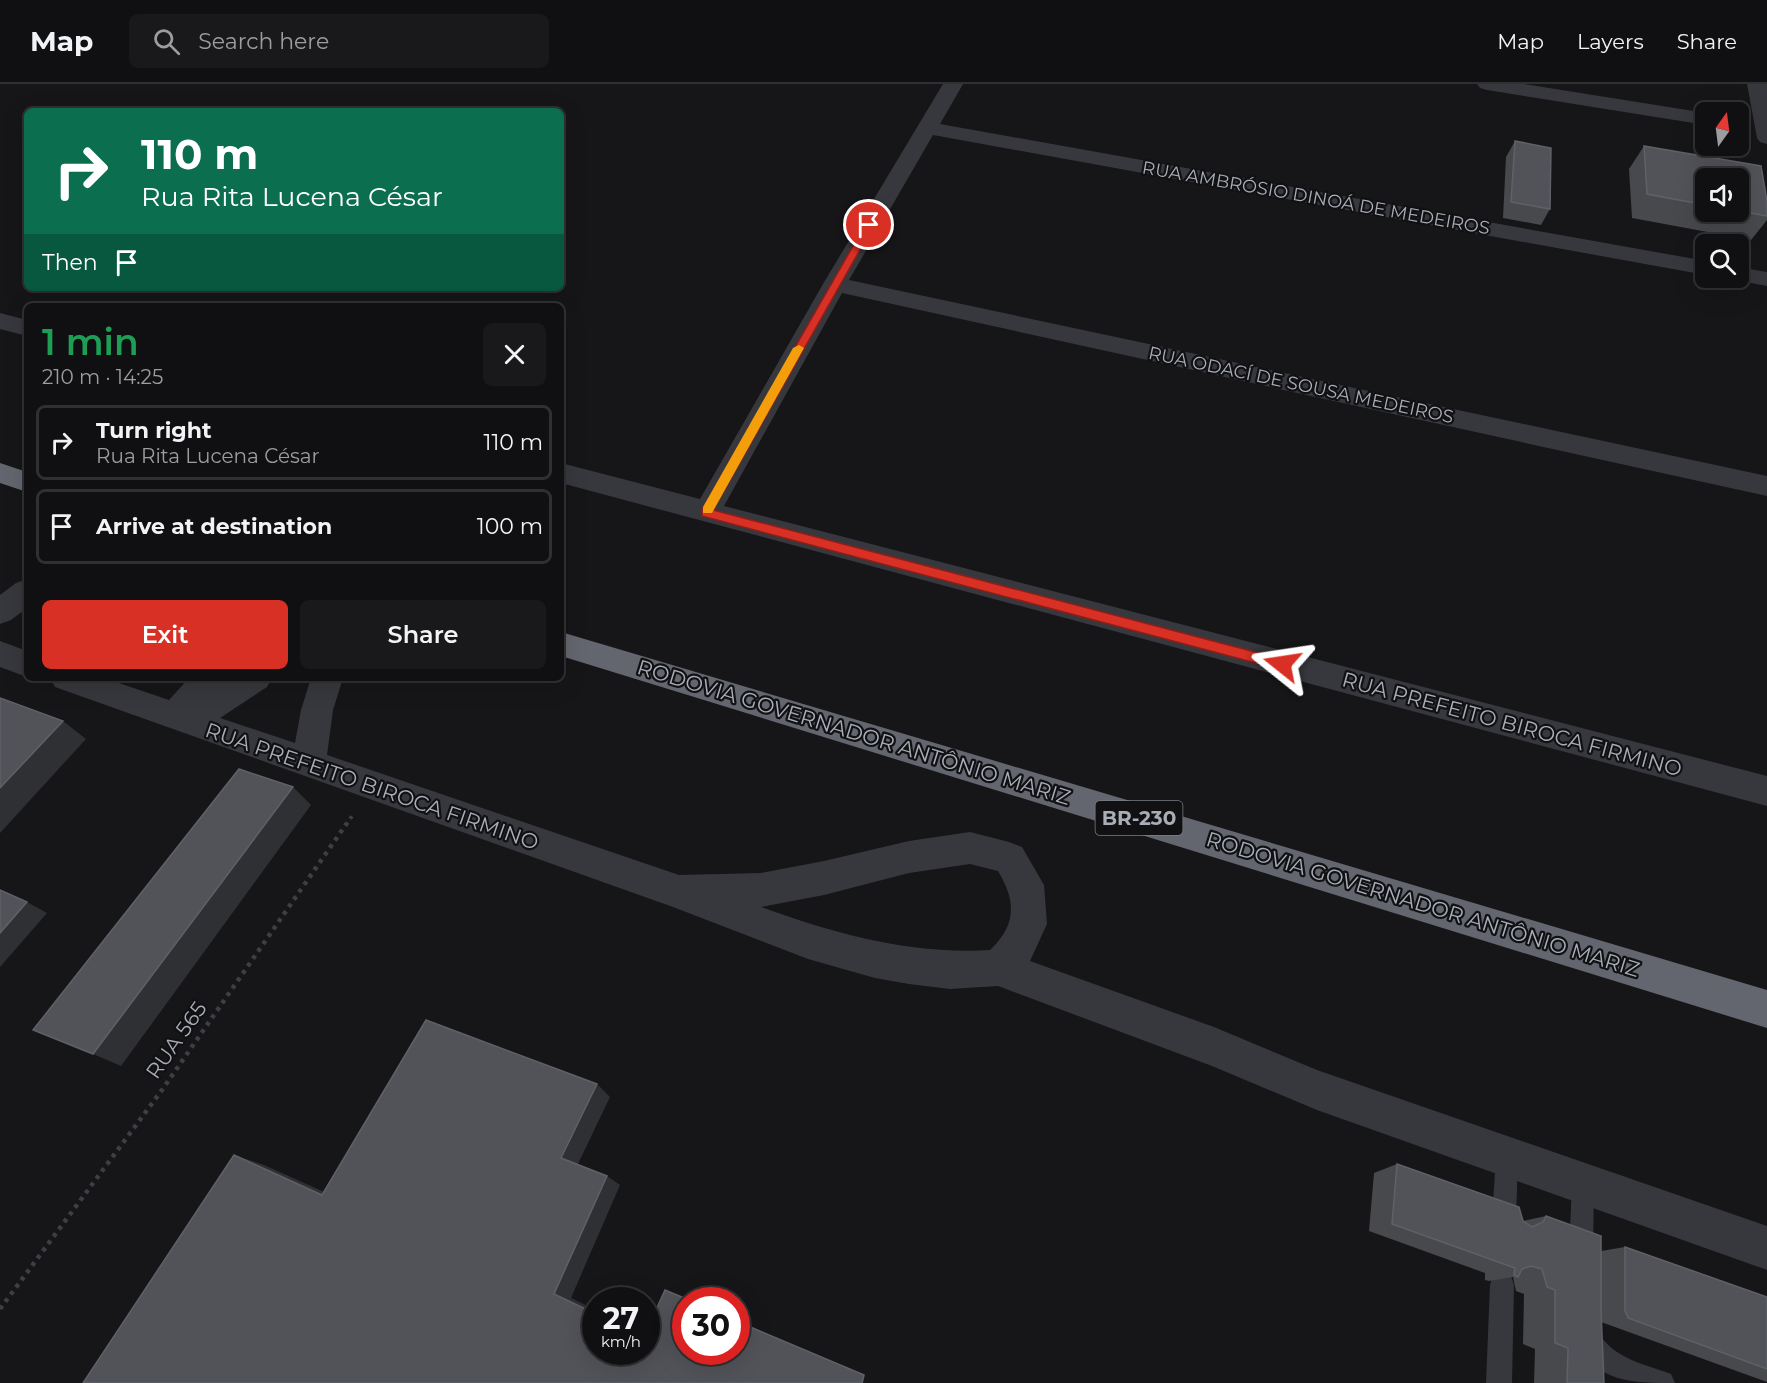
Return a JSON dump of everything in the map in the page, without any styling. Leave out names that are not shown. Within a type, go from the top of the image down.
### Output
[{"type":"highway","points":[[0,473],[24,481]]},
{"type":"highway","name":"RODOVIA GOVERNADOR ANTÔNIO MARIZ","points":[[564,645],[1767,1009]]},
{"type":"highway","points":[[1718,993],[1767,991]]},
{"type":"highway","points":[[1718,993],[1767,1028]]},
{"type":"street","points":[[706,513],[835,284],[953,84]]},
{"type":"street","points":[[1487,84],[1695,117]]},
{"type":"street","points":[[1757,84],[1760,131]]},
{"type":"street","name":"RUA AMBRÓSIO DINOÁ DE MEDEIROS","points":[[927,128],[1695,266]]},
{"type":"street","points":[[1749,276],[1767,279]]},
{"type":"street","name":"RUA ODACÍ DE SOUSA MEDEIROS","points":[[835,284],[1767,486]]},
{"type":"street","points":[[0,321],[24,327]]},
{"type":"street","name":"RUA PREFEITO BIROCA FIRMINO","points":[[564,474],[1767,791]]},
{"type":"street","points":[[0,612],[24,593]]},
{"type":"street","points":[[0,654],[24,663]]},
{"type":"street","name":"RUA PREFEITO BIROCA FIRMINO","points":[[74,681],[679,892],[819,945],[890,962],[944,970],[998,968],[1215,1047],[1317,1090],[1767,1248]]},
{"type":"street","points":[[181,719],[206,681]]},
{"type":"street","points":[[181,719],[251,681]]},
{"type":"street","points":[[310,764],[312,730],[318,701],[326,681]]},
{"type":"street","name":"RUA PREFEITO BIROCA FIRMINO","points":[[679,892],[761,890],[824,878],[909,857],[970,848],[1009,858],[1026,885],[1029,924],[1016,951],[998,968]]},
{"type":"lane","points":[[1504,1219],[1506,1156]]},
{"type":"lane","points":[[1581,1280],[1583,1183]]},
{"type":"lane","points":[[1499,1383],[1502,1285]]},
{"type":"lane","points":[[1583,1322],[1589,1342],[1595,1352],[1606,1361],[1662,1383]]},
{"type":"path","name":"RUA 565","points":[[0,1309],[162,1090],[373,786]]},
{"type":"building","points":[[1515,141],[1551,148],[1550,209],[1511,202]]},
{"type":"building","points":[[1644,146],[1761,166],[1767,216],[1749,213],[1749,168],[1695,168],[1695,203],[1647,194]]},
{"type":"building","points":[[0,698],[63,721],[0,788]]},
{"type":"building","points":[[239,769],[293,787],[93,1054],[33,1030]]},
{"type":"building","points":[[0,890],[27,902],[0,933]]},
{"type":"building","points":[[426,1020],[597,1084],[561,1158],[607,1176],[554,1294],[582,1307],[582,1365],[660,1365],[660,1301],[665,1290],[672,1293],[672,1365],[750,1365],[750,1327],[864,1375],[862,1383],[83,1383],[234,1155],[322,1195]]},
{"type":"building","points":[[1397,1164],[1519,1207],[1523,1221],[1532,1227],[1543,1222],[1546,1216],[1601,1236],[1604,1383],[1567,1383],[1568,1348],[1555,1343],[1555,1290],[1547,1287],[1542,1269],[1531,1266],[1522,1269],[1518,1277],[1514,1275],[1515,1268],[1392,1224]]},
{"type":"building","points":[[1625,1247],[1767,1297],[1767,1369],[1628,1318],[1625,1311]]},
{"type":"slow traffic","points":[[707,510],[799,348]]},
{"type":"route","points":[[869,225],[706,513],[1282,664]]}]
